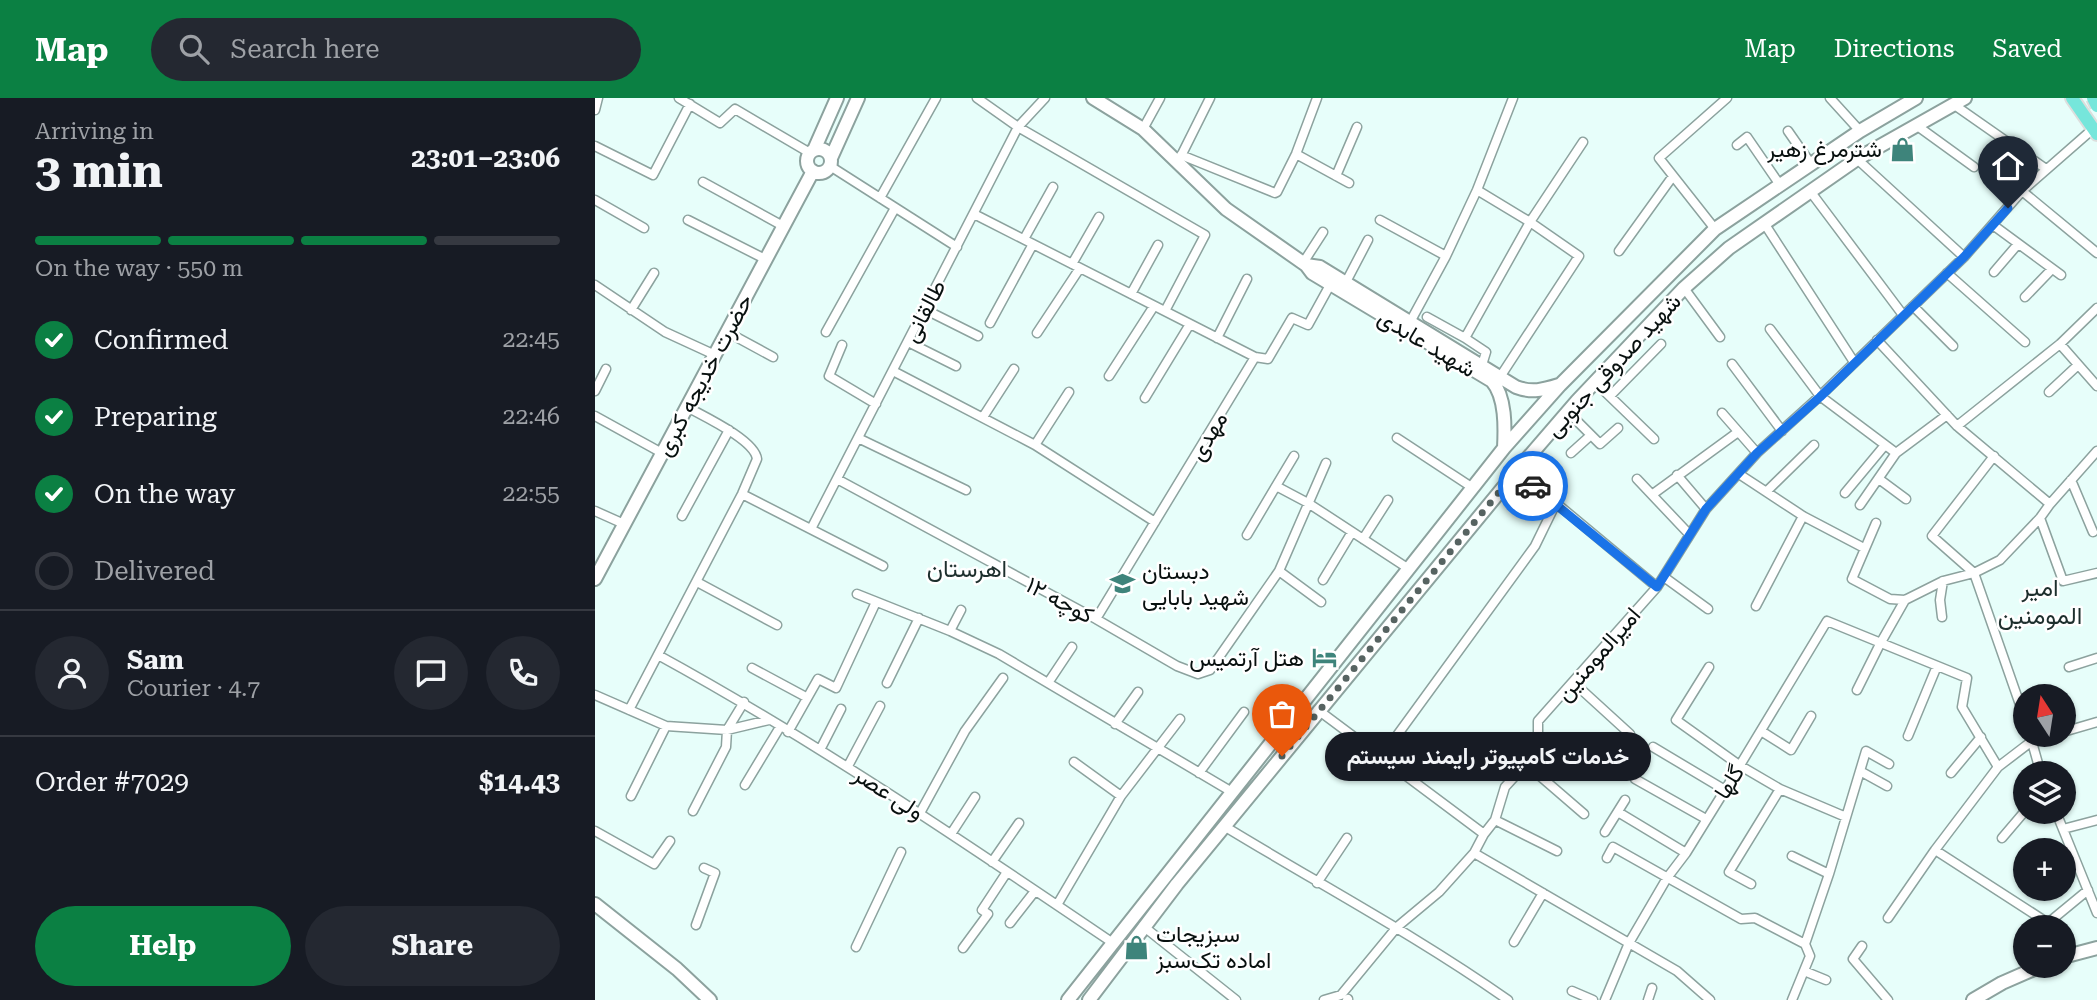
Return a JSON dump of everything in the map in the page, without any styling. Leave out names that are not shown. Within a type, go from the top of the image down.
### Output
[{"type":"main road","points":[[837,98],[807,163],[813,171],[822,173],[830,162],[858,98]]},
{"type":"main road","name":"شهید عابدی","points":[[1093,98],[1143,129],[1179,159],[1226,209],[1305,264],[1312,273],[1330,285],[1527,391],[1560,385]]},
{"type":"main road","name":"شهید صدوقی جنوبی","points":[[1068,1000],[1504,448],[1560,385],[1715,229],[1860,131],[1916,98]]},
{"type":"main road","points":[[2095,131],[2076,103],[2095,99],[2097,106]]},
{"type":"main road","name":"شهید صدوقی جنوبی","points":[[1089,1000],[1143,926],[1515,473],[1684,288],[1729,248],[1857,159],[1959,101]]},
{"type":"main road","points":[[812,151],[824,150],[830,162]]},
{"type":"main road","name":"حضرت خدیجه کبری","points":[[595,579],[598,564],[624,524],[813,171]]},
{"type":"main road","name":"شهید عابدی","points":[[1305,264],[1320,267],[1346,282],[1492,381],[1496,386],[1505,431],[1504,448]]},
{"type":"main road","points":[[1270,745],[1282,756]]},
{"type":"main road","points":[[595,904],[677,969],[710,1000]]},
{"type":"main road","points":[[2076,954],[2097,948]]},
{"type":"main road","points":[[1973,1000],[2013,977]]},
{"type":"street","points":[[595,110],[598,98]]},
{"type":"street","points":[[680,98],[720,124],[735,109],[741,98]]},
{"type":"street","points":[[880,198],[936,98]]},
{"type":"street","points":[[977,98],[1019,127],[1205,235],[1165,311]]},
{"type":"street","name":"طالقانی","points":[[811,529],[1019,127],[1045,98]]},
{"type":"street","points":[[1143,129],[1160,98]]},
{"type":"street","points":[[1210,98],[1179,159],[1272,194],[1277,192],[1296,154],[1317,98]]},
{"type":"street","points":[[1409,326],[1478,190],[1513,98]]},
{"type":"street","points":[[1715,229],[1660,161],[1661,155],[1727,98]]},
{"type":"street","points":[[1830,98],[1860,131]]},
{"type":"street","points":[[1959,101],[2046,169]]},
{"type":"street","points":[[595,146],[653,175],[690,104]]},
{"type":"street","points":[[735,109],[812,151]]},
{"type":"street","points":[[1916,125],[1974,167]]},
{"type":"street","points":[[1336,176],[1357,127]]},
{"type":"street","points":[[1788,131],[1811,164]]},
{"type":"street","name":"امیرالمومنین","points":[[1397,928],[1439,892],[1474,853],[1495,820],[1505,787],[1525,764],[1538,740],[1538,721],[1657,587],[1706,509],[1757,453],[1820,397],[1964,257],[2022,191],[2095,131]]},
{"type":"street","points":[[1737,145],[1747,137],[1780,185]]},
{"type":"street","points":[[1465,338],[1530,222],[1583,142]]},
{"type":"street","points":[[1296,154],[1349,183]]},
{"type":"street","points":[[1857,159],[1964,257]]},
{"type":"street","points":[[830,162],[880,198],[957,247]]},
{"type":"street","points":[[1619,251],[1672,176]]},
{"type":"street","points":[[703,182],[783,226]]},
{"type":"street","points":[[1024,239],[1053,187]]},
{"type":"street","points":[[1478,190],[1579,256],[1500,377]]},
{"type":"street","points":[[1810,191],[1903,315]]},
{"type":"street","points":[[2022,191],[2097,253]]},
{"type":"street","points":[[595,200],[644,229]]},
{"type":"street","points":[[826,332],[895,208]]},
{"type":"street","points":[[974,214],[1255,357]]},
{"type":"street","points":[[1037,334],[1076,266],[1099,217]]},
{"type":"street","points":[[688,220],[765,259]]},
{"type":"street","points":[[1380,220],[1446,256]]},
{"type":"street","points":[[1764,223],[1854,362]]},
{"type":"street","points":[[1993,225],[2061,275]]},
{"type":"street","points":[[1305,264],[1322,232]]},
{"type":"street","points":[[1346,282],[1369,240]]},
{"type":"street","points":[[990,323],[1033,244]]},
{"type":"street","points":[[1993,272],[2018,244]]},
{"type":"street","points":[[1131,294],[1159,245]]},
{"type":"street","points":[[2025,297],[2052,269]]},
{"type":"street","points":[[631,310],[655,273]]},
{"type":"street","points":[[1947,274],[2025,342]]},
{"type":"street","points":[[1217,338],[1247,279]]},
{"type":"street","points":[[595,285],[665,332],[715,355]]},
{"type":"street","name":"مهدی","points":[[1096,619],[1255,357],[1268,359],[1292,318],[1308,324],[1330,285]]},
{"type":"street","points":[[1684,288],[1720,337]]},
{"type":"street","points":[[1109,376],[1154,306]]},
{"type":"street","points":[[1913,306],[1953,346]]},
{"type":"street","points":[[925,309],[978,337]]},
{"type":"street","points":[[1957,426],[2060,344],[2097,309]]},
{"type":"street","points":[[1427,317],[1486,352],[1482,365]]},
{"type":"street","points":[[1145,398],[1190,324]]},
{"type":"street","points":[[1770,329],[1820,397],[1896,453]]},
{"type":"street","points":[[727,332],[773,357]]},
{"type":"street","points":[[1877,340],[1957,426],[2050,504]]},
{"type":"street","points":[[908,342],[956,366]]},
{"type":"street","points":[[1610,397],[1661,344]]},
{"type":"street","points":[[2060,344],[2097,386]]},
{"type":"street","points":[[842,345],[829,376],[876,404]]},
{"type":"street","points":[[1732,364],[1782,430]]},
{"type":"street","points":[[2049,392],[2078,365]]},
{"type":"street","points":[[595,390],[606,369]]},
{"type":"street","points":[[983,417],[1014,369]]},
{"type":"street","points":[[893,371],[1035,445],[1155,522]]},
{"type":"street","points":[[1596,383],[1654,439]]},
{"type":"street","points":[[1035,445],[1069,392]]},
{"type":"street","points":[[629,710],[742,494],[757,458],[753,448],[729,430],[687,407]]},
{"type":"street","points":[[1568,412],[1600,444],[1618,428]]},
{"type":"street","points":[[1722,413],[1757,453]]},
{"type":"street","points":[[1860,505],[1896,453],[1947,415]]},
{"type":"street","points":[[595,416],[662,453]]},
{"type":"street","points":[[683,516],[729,430]]},
{"type":"street","points":[[1653,494],[1738,432]]},
{"type":"street","points":[[1571,453],[1591,435]]},
{"type":"street","points":[[858,438],[966,490]]},
{"type":"street","points":[[1397,438],[1473,488]]},
{"type":"street","points":[[1767,491],[1814,445]]},
{"type":"street","points":[[1845,494],[1885,445]]},
{"type":"street","points":[[1876,523],[1852,579],[1890,599],[1905,600],[1943,581],[1974,573],[2000,560],[2097,451]]},
{"type":"street","points":[[1247,536],[1294,456]]},
{"type":"street","points":[[1994,456],[1932,536],[1974,573],[2013,685]]},
{"type":"street","points":[[1321,602],[1279,571],[1326,463]]},
{"type":"street","points":[[1515,473],[1556,503],[1657,587]]},
{"type":"street","points":[[1739,474],[1803,516],[1864,548]]},
{"type":"street","points":[[1677,475],[1706,509]]},
{"type":"street","name":"کوچه ۱۲","points":[[837,479],[1096,619],[1177,666],[1198,674],[1210,670],[1279,571]]},
{"type":"street","points":[[1637,479],[1689,534]]},
{"type":"street","points":[[1879,479],[1906,499]]},
{"type":"street","points":[[2071,480],[2093,532]]},
{"type":"street","points":[[1276,486],[1308,503],[1409,569]]},
{"type":"street","points":[[742,494],[883,566]]},
{"type":"street","points":[[1363,539],[1388,500]]},
{"type":"street","points":[[1381,756],[1535,546],[1556,503]]},
{"type":"street","points":[[595,511],[624,524]]},
{"type":"street","points":[[1756,606],[1803,516]]},
{"type":"street","points":[[2040,518],[2063,581],[2097,573]]},
{"type":"street","points":[[1324,580],[1352,531]]},
{"type":"street","points":[[1664,577],[1708,609]]},
{"type":"street","points":[[1943,581],[1940,600],[1943,617]]},
{"type":"street","points":[[697,582],[777,625]]},
{"type":"street","points":[[857,594],[950,631],[999,654],[1232,792]]},
{"type":"street","points":[[1857,690],[1905,600]]},
{"type":"street","points":[[788,732],[818,679],[836,688],[876,602]]},
{"type":"street","points":[[950,631],[961,610]]},
{"type":"street","points":[[887,683],[919,618]]},
{"type":"street","name":"گلها","points":[[1605,1000],[1629,943],[1667,878],[1686,853],[1827,621],[1880,644]]},
{"type":"street","points":[[1880,644],[1967,678],[1962,707],[1998,767]]},
{"type":"street","points":[[1048,683],[1072,647]]},
{"type":"street","name":"ولی عصر","points":[[658,655],[744,702],[788,732],[848,766],[1113,943]]},
{"type":"street","points":[[2069,667],[2097,658]]},
{"type":"street","points":[[1908,736],[1937,666]]},
{"type":"street","points":[[1709,667],[1676,720],[1739,765],[1780,789],[1846,817]]},
{"type":"street","points":[[752,668],[806,697]]},
{"type":"street","points":[[920,813],[965,731],[1003,678]]},
{"type":"street","points":[[1573,682],[1629,734]]},
{"type":"street","points":[[1115,724],[1138,692]]},
{"type":"street","points":[[595,695],[666,726],[727,730],[769,720]]},
{"type":"street","points":[[693,811],[726,747],[727,730],[744,702]]},
{"type":"street","points":[[848,766],[880,706]]},
{"type":"street","points":[[820,750],[841,709]]},
{"type":"street","points":[[1318,710],[1484,834]]},
{"type":"street","points":[[1199,773],[1244,712]]},
{"type":"street","points":[[1785,760],[1811,716]]},
{"type":"street","points":[[1057,905],[1121,796],[1180,719]]},
{"type":"street","points":[[2076,728],[2097,722]]},
{"type":"street","points":[[631,796],[666,726]]},
{"type":"street","points":[[745,785],[780,727]]},
{"type":"street","points":[[1761,732],[1791,750]]},
{"type":"street","points":[[1951,773],[1981,737]]},
{"type":"street","points":[[1653,747],[1725,790]]},
{"type":"street","points":[[1888,918],[1998,767],[2021,747]]},
{"type":"street","points":[[1805,944],[1866,751],[1889,764]]},
{"type":"street","points":[[1074,762],[1121,796]]},
{"type":"street","points":[[1525,764],[1584,814]]},
{"type":"street","points":[[1860,772],[1887,786]]},
{"type":"street","points":[[1636,779],[1706,819]]},
{"type":"street","points":[[1751,884],[1729,872],[1780,789]]},
{"type":"street","points":[[951,834],[975,797]]},
{"type":"street","points":[[1605,832],[1625,800]]},
{"type":"street","points":[[1618,812],[1686,853]]},
{"type":"street","points":[[1495,820],[1557,851]]},
{"type":"street","points":[[2063,829],[2097,820]]},
{"type":"street","points":[[992,862],[1019,823]]},
{"type":"street","points":[[2002,838],[2014,824]]},
{"type":"street","points":[[2061,824],[2096,907]]},
{"type":"street","points":[[1224,826],[1462,967],[1508,1000]]},
{"type":"street","points":[[595,831],[654,864],[670,841]]},
{"type":"street","points":[[1317,883],[1347,838]]},
{"type":"street","points":[[1607,858],[1613,847],[1741,919],[1755,918],[1805,944],[1810,956],[1793,1000]]},
{"type":"street","points":[[1935,850],[2034,915]]},
{"type":"street","points":[[856,947],[901,852]]},
{"type":"street","points":[[1474,853],[1677,971],[1710,1000]]},
{"type":"street","points":[[1792,856],[1829,874]]},
{"type":"street","points":[[696,925],[715,873],[704,868]]},
{"type":"street","points":[[963,948],[988,914],[982,910],[1007,872]]},
{"type":"street","points":[[2060,915],[2088,890]]},
{"type":"street","points":[[1010,923],[1035,891]]},
{"type":"street","points":[[1514,942],[1543,893]]},
{"type":"street","points":[[1143,926],[1236,1000]]},
{"type":"street","points":[[1324,1000],[1347,998],[1397,928]]},
{"type":"street","points":[[1862,946],[1853,960],[1888,1000]]},
{"type":"street","points":[[1804,971],[1826,980]]},
{"type":"street","points":[[1647,1000],[1652,988]]},
{"type":"street","points":[[1572,991],[1593,1000]]},
{"type":"way so far","points":[[1282,756],[1515,473],[1533,486]]},
{"type":"place","name":"شترمرغ زهیر","points":[[1902,149]]},
{"type":"place","name":"دبستان شهید بابایی","points":[[1122,584]]},
{"type":"place","name":"هتل آرتمیس","points":[[1324,658]]},
{"type":"place","name":"خدمات کامپیوتر رایمند سیستم","points":[[1282,756]]},
{"type":"place","name":"سبزیجات اماده تک‌سبز","points":[[1136,947]]},
{"type":"district","name":"اهرستان","points":[[967,569]]},
{"type":"district","name":"امیر المومنین","points":[[2040,602]]},
{"type":"route","points":[[1533,486],[1657,587],[1706,509],[1757,453],[1820,397],[1964,257],[2008,208]]}]
